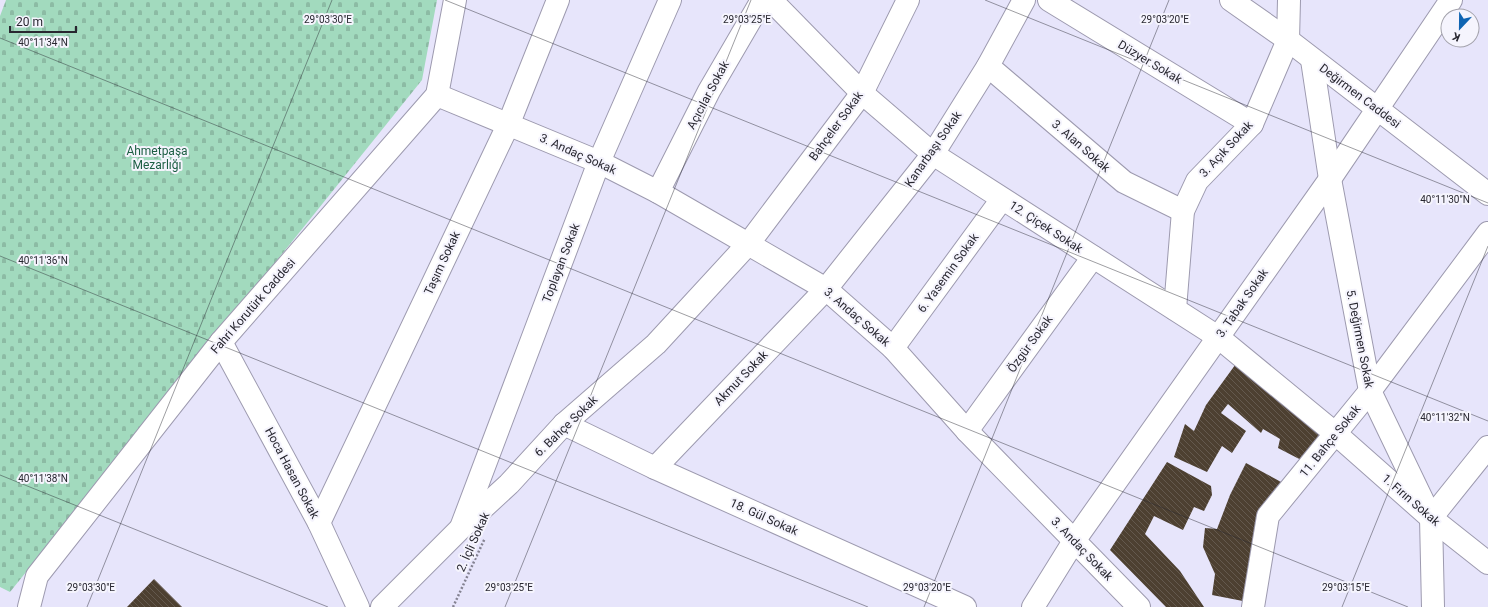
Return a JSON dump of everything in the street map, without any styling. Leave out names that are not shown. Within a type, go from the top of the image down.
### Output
[{"type":"street","points":[[437,95],[455,0]]},
{"type":"street","name":"Taşım Sokak","points":[[319,523],[509,123],[558,0]]},
{"type":"street","name":"Toplayan Sokak","points":[[460,529],[599,162],[670,0]]},
{"type":"street","name":"Açıcılar Sokak","points":[[658,192],[709,91],[762,0]]},
{"type":"street","name":"12. Çiçek Sokak","points":[[771,0],[862,93],[933,154],[1218,336],[1336,434]]},
{"type":"street","name":"Bahçeler Sokak","points":[[749,243],[862,93],[908,0]]},
{"type":"street","name":"Kanarbaşı Sokak","points":[[826,289],[933,154],[988,66],[1024,0]]},
{"type":"street","name":"Düzyer Sokak","points":[[1049,0],[1252,124]]},
{"type":"street","name":"Değirmen Caddesi","points":[[1230,0],[1288,40],[1312,60],[1488,194]]},
{"type":"street","points":[[1288,40],[1289,0]]},
{"type":"street","name":"3. Tabak Sokak","points":[[1033,607],[1074,541],[1330,179],[1452,0]]},
{"type":"street","name":"3. Açık Sokak","points":[[1175,309],[1183,211],[1197,180],[1252,124],[1288,40]]},
{"type":"street","name":"5. Değirmen Sokak","points":[[1312,60],[1330,179],[1370,391],[1431,518],[1433,607]]},
{"type":"street","name":"3. Alan Sokak","points":[[988,66],[1124,182],[1183,211]]},
{"type":"street","name":"3. Andaç Sokak","points":[[437,95],[509,123],[599,162],[658,192],[749,243],[826,289],[893,348],[967,431],[1139,607]]},
{"type":"street","name":"Fahri Korutürk Caddesi","points":[[29,607],[37,576],[221,342],[437,95]]},
{"type":"street","name":"6. Yasemin Sokak","points":[[893,348],[1002,199]]},
{"type":"street","name":"11. Bahçe Sokak","points":[[1254,607],[1268,516],[1370,391],[1488,234]]},
{"type":"street","name":"6. Bahçe Sokak","points":[[382,607],[460,529],[509,484],[564,424],[656,344],[749,243]]},
{"type":"street","name":"Özgür Sokak","points":[[967,431],[1093,257]]},
{"type":"street","name":"Akmut Sokak","points":[[655,468],[826,289]]},
{"type":"street","name":"Hoca Hasan Sokak","points":[[221,342],[319,523],[358,607]]},
{"type":"street","name":"18. Gül Sokak","points":[[564,424],[655,468],[965,607]]},
{"type":"street","name":"1. Fırın Sokak","points":[[1336,434],[1431,518],[1488,564]]},
{"type":"street","points":[[1431,518],[1488,447]]},
{"type":"path","name":"2. İçli Sokak","points":[[453,607],[486,535]]},
{"type":"green space","name":"Ahmetpaşa Mezarlığı","points":[[6,0],[437,0],[422,80],[10,592],[0,587],[0,16]]},
{"type":"building","points":[[1238,361],[1325,435],[1305,462],[1278,448],[1280,439],[1263,429],[1261,433],[1228,404],[1221,413],[1246,431],[1232,453],[1222,446],[1207,472],[1174,457],[1185,424],[1194,431],[1206,405]]},
{"type":"building","points":[[1167,462],[1211,486],[1212,495],[1204,511],[1194,507],[1183,530],[1154,516],[1145,534],[1180,571],[1204,607],[1166,607],[1110,550]]},
{"type":"building","points":[[1246,463],[1283,483],[1248,602],[1212,595],[1215,574],[1203,547],[1205,528],[1217,529],[1230,495]]},
{"type":"building","points":[[154,579],[182,607],[127,607]]}]
